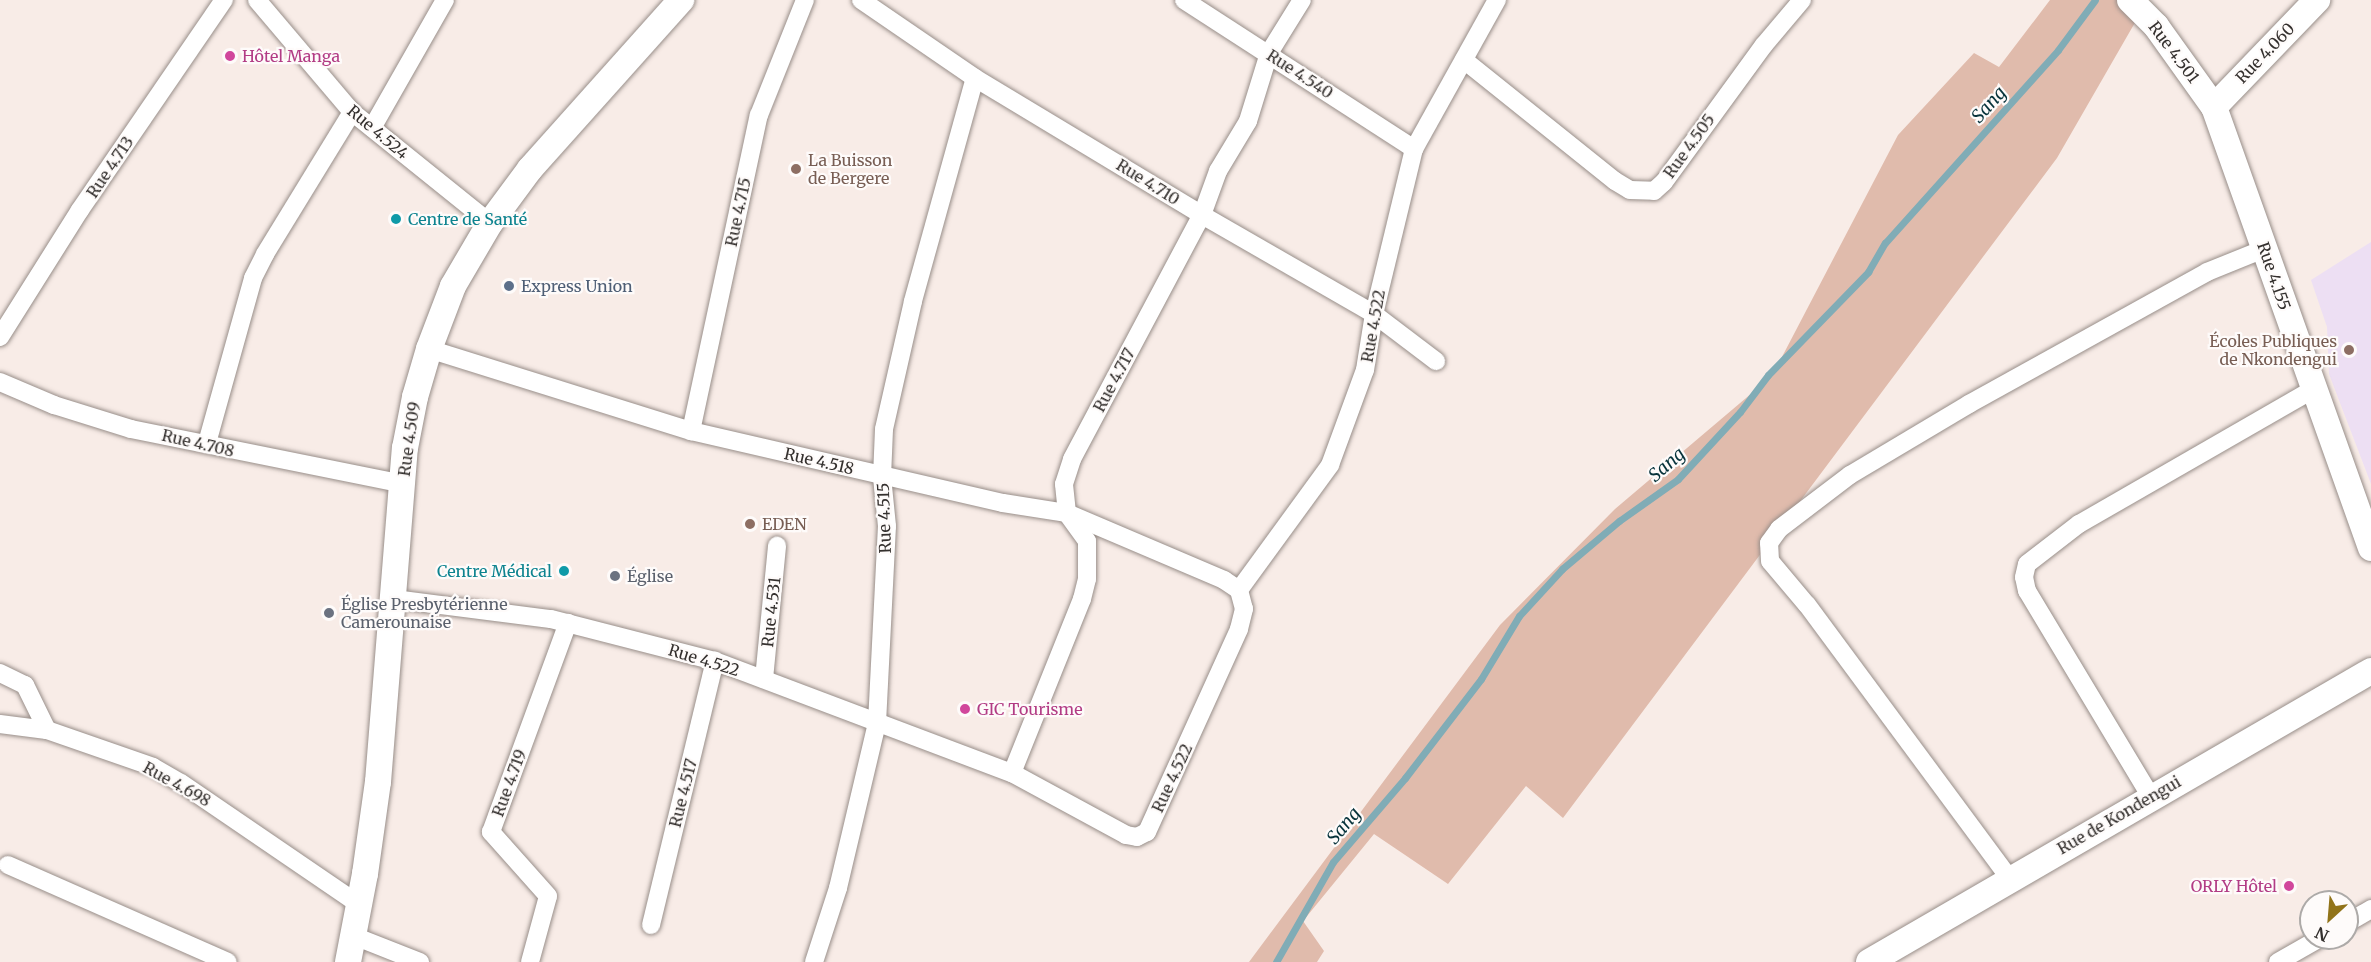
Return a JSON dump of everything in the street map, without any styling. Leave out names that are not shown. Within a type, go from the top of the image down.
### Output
[{"type":"street","name":"Rue 4.713","points":[[0,337],[80,210],[224,0]]},
{"type":"street","name":"Rue 4.524","points":[[257,0],[352,112],[490,224]]},
{"type":"street","points":[[372,128],[445,0]]},
{"type":"street","name":"Rue 4.509","points":[[348,962],[360,905],[378,782],[405,448],[415,397],[429,349],[453,286],[490,224],[530,170],[681,0]]},
{"type":"street","name":"Rue 4.715","points":[[691,430],[759,115],[805,0]]},
{"type":"street","name":"Rue 4.710","points":[[861,0],[975,78],[1054,123],[1202,215],[1374,314],[1436,361]]},
{"type":"street","name":"Rue 4.540","points":[[1184,0],[1414,149]]},
{"type":"street","name":"Rue 4.717","points":[[1012,773],[1082,599],[1087,579],[1087,542],[1067,513],[1064,484],[1072,459],[1202,215],[1218,171],[1248,122],[1269,53],[1302,0]]},
{"type":"street","name":"Rue 4.522","points":[[394,598],[498,610],[568,623],[715,661],[1012,773],[1126,835],[1137,837],[1147,832],[1239,629],[1244,609],[1239,590],[1330,465],[1365,370],[1374,314],[1414,149],[1497,0]]},
{"type":"street","name":"Rue 4.505","points":[[1464,60],[1615,181],[1630,190],[1654,191],[1664,182],[1764,45],[1802,0]]},
{"type":"street","name":"Rue 4.501","points":[[2130,0],[2156,26],[2214,107]]},
{"type":"street","name":"Rue 4.060","points":[[2214,107],[2317,0]]},
{"type":"street","name":"Rue 4.515","points":[[814,962],[838,888],[877,723],[887,535],[882,477],[884,429],[913,301],[975,78]]},
{"type":"street","name":"Rue 4.155","points":[[2214,107],[2371,548]]},
{"type":"street","points":[[207,443],[253,278],[265,254],[352,112]]},
{"type":"street","points":[[2010,879],[1807,605],[1770,561],[1769,543],[1779,529],[1842,481],[1969,404],[2206,272],[2264,249]]},
{"type":"street","name":"Rue 4.518","points":[[429,349],[691,430],[882,477],[1003,503],[1067,513],[1224,579],[1239,590]]},
{"type":"street","name":"Rue 4.708","points":[[0,382],[54,405],[131,429],[207,443],[255,456],[403,484]]},
{"type":"street","points":[[2151,797],[2027,591],[2024,576],[2027,564],[2079,524],[2314,388]]},
{"type":"street","name":"Rue 4.531","points":[[764,679],[777,546]]},
{"type":"street","name":"Rue 4.719","points":[[530,962],[548,896],[491,832],[568,623]]},
{"type":"street","name":"Rue 4.517","points":[[651,925],[715,661]]},
{"type":"street","name":"Rue de Kondengui","points":[[1869,962],[2371,671]]},
{"type":"street","points":[[0,673],[25,685],[47,730]]},
{"type":"street","name":"Rue 4.698","points":[[0,724],[47,730],[153,768],[181,783],[360,905]]},
{"type":"street","points":[[8,865],[228,962]]},
{"type":"street","points":[[354,936],[420,962]]},
{"type":"street","points":[[2278,962],[2299,950]]},
{"type":"shaded area","points":[[2050,0],[2148,0],[2057,158],[1563,818],[1526,786],[1448,884],[1374,834],[1303,921],[1324,951],[1317,962],[1249,962],[1500,625],[1615,509],[1772,376],[1898,135],[1974,53],[1999,67]]},
{"type":"shaded area","name":"Écoles Publiques de Nkondengui","points":[[2371,242],[2371,484],[2329,374],[2327,327],[2311,280]]},
{"type":"waterway","name":"Sang","points":[[1276,962],[1333,862],[1405,778],[1481,679],[1519,616],[1562,569],[1619,521],[1678,479],[1740,412],[1768,375],[1868,272],[1885,243],[2058,50],[2095,0]]},
{"type":"place","name":"Hôtel Manga","points":[[230,56]]},
{"type":"place","name":"La Buisson de Bergere","points":[[796,169]]},
{"type":"place","name":"Centre de Santé","points":[[396,219]]},
{"type":"place","name":"Express Union","points":[[509,286]]},
{"type":"place","name":"Écoles Publiques de Nkondengui","points":[[2349,350]]},
{"type":"place","name":"EDEN","points":[[750,524]]},
{"type":"place","name":"Centre Médical","points":[[564,571]]},
{"type":"place","name":"Église","points":[[615,576]]},
{"type":"place","name":"Église Presbytérienne Camerounaise","points":[[329,613]]},
{"type":"place","name":"GIC Tourisme","points":[[965,709]]},
{"type":"place","name":"ORLY Hôtel","points":[[2289,886]]}]
